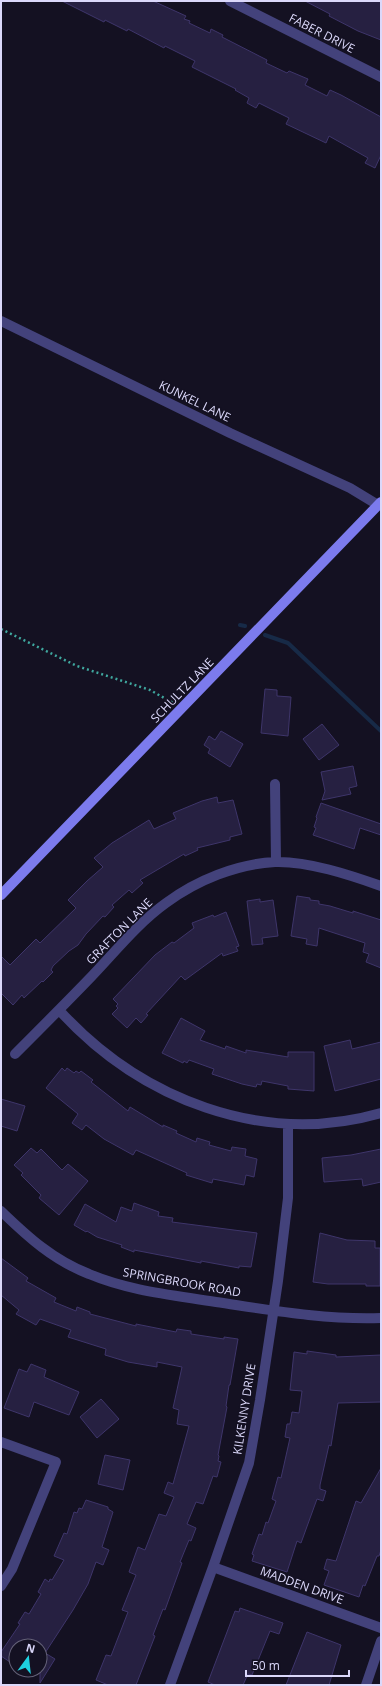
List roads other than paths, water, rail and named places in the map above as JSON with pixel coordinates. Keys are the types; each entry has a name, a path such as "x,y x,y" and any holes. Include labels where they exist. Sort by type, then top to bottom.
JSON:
{"street":[{"name":"FABER DRIVE","path":"230,1 381,77"},
{"name":"KUNKEL LANE","path":"1,321 230,433 350,488 380,504"},
{"name":"SCHULTZ LANE","path":"1,895 380,504"},
{"path":"275,784 276,862"},
{"name":"GRAFTON LANE","path":"15,1054 140,926 166,903 201,882 224,872 276,862 309,865 348,875 381,886"},
{"path":"59,1010 97,1047 123,1067 151,1084 183,1099 214,1110 258,1121 288,1125 311,1125 381,1113"},
{"name":"KILKENNY DRIVE","path":"170,1685 249,1463 260,1400 272,1310 278,1281 288,1198 288,1125"},
{"name":"SPRINGBROOK ROAD","path":"1,1211 34,1242 63,1261 88,1274 114,1284 141,1290 272,1310 350,1319 381,1318"},
{"path":"1,1442 56,1462 12,1569 1,1586"},
{"name":"MADDEN DRIVE","path":"213,1567 381,1628"},
{"path":"366,1685 381,1640"}],"waterway":[{"path":"240,625 245,626"},
{"path":"265,635 288,643 381,731"}]}
